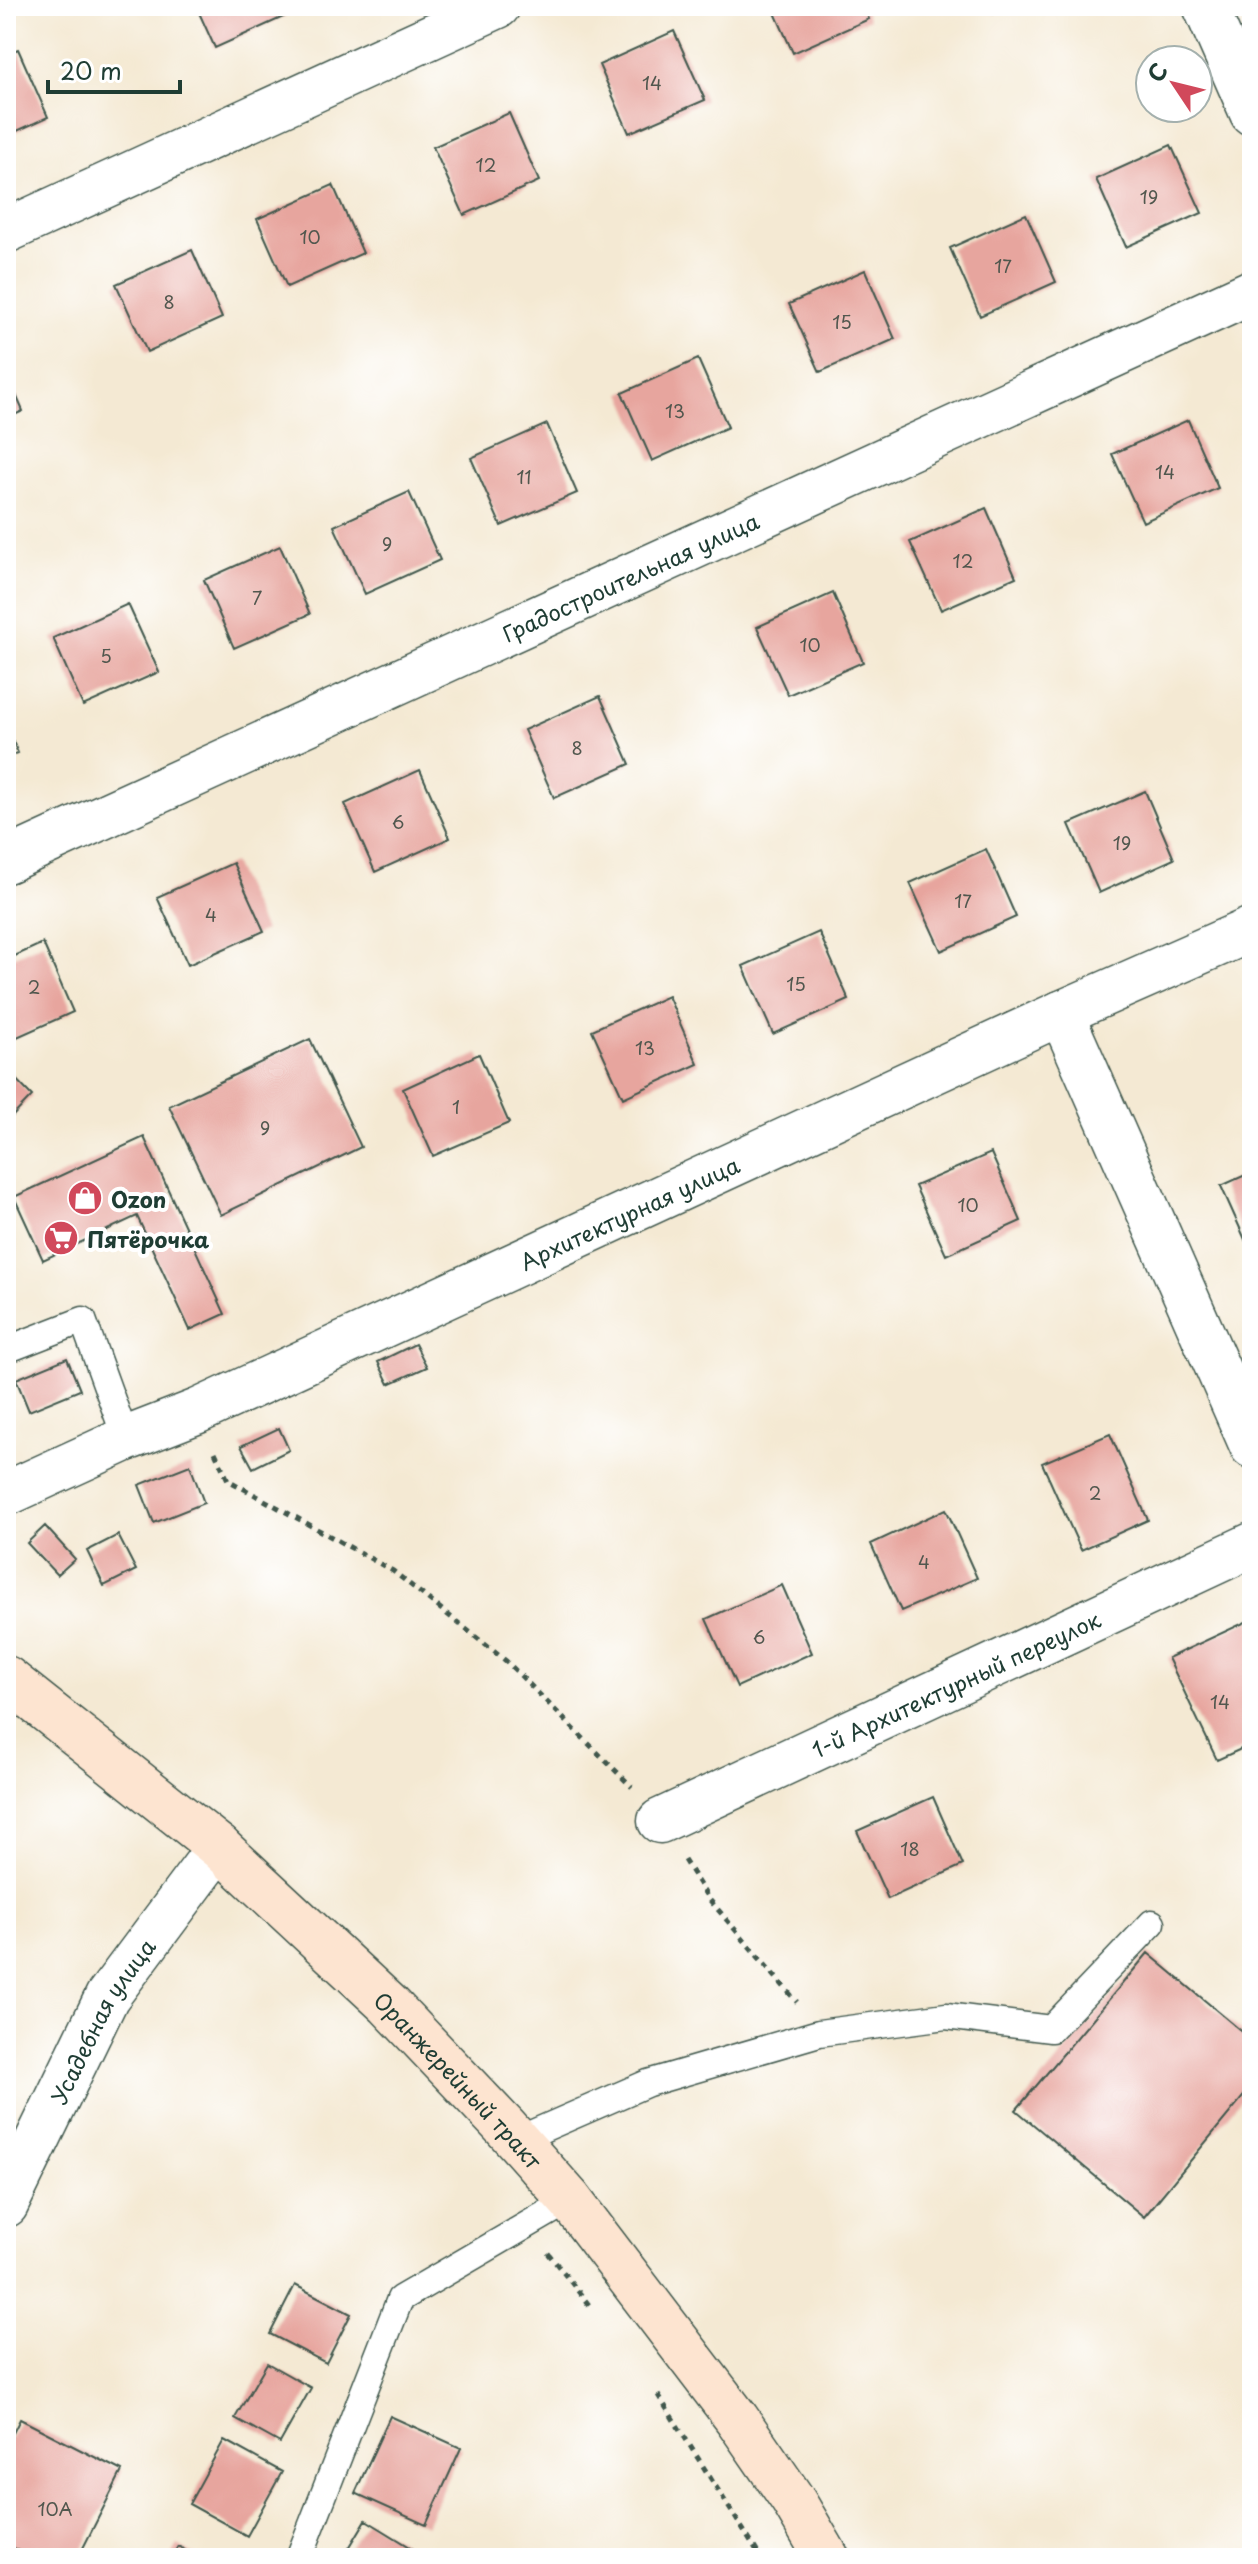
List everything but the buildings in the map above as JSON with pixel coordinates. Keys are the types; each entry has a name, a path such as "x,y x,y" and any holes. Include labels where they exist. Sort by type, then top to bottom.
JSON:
{"street":[{"path":"6,231 498,6"},
{"path":"1205,6 1252,113"},
{"name":"Градостроительная улица","path":"6,861 1252,292"},
{"name":"Архитектурная улица","path":"6,1494 126,1439 198,1411 1061,1013 1252,929"},
{"path":"1061,1013 1252,1446"},
{"name":"1-й Архитектурный переулок","path":"660,1821 1252,1545"},
{"name":"Оранжерейный тракт","path":"6,1678 219,1847 389,2005 517,2140 570,2200 737,2419 793,2500 827,2558"},
{"name":"Усадебная улица","path":"6,2205 107,1997 219,1847"}],"lane":[{"path":"6,1350 83,1320 126,1439"},
{"path":"517,2140 648,2083 819,2033 946,2016 1051,2029 1152,1923"},
{"path":"299,2558 400,2299 570,2200"}],"path":[{"path":"198,1411 228,1480 393,1571 506,1661 648,1803 708,1898 783,1984 819,2033"},
{"path":"525,2226 595,2312"},
{"path":"653,2386 761,2558"}],"place":[{"name":"Ozon","path":"85,1198"},
{"name":"Пятёрочка","path":"61,1238"}]}
